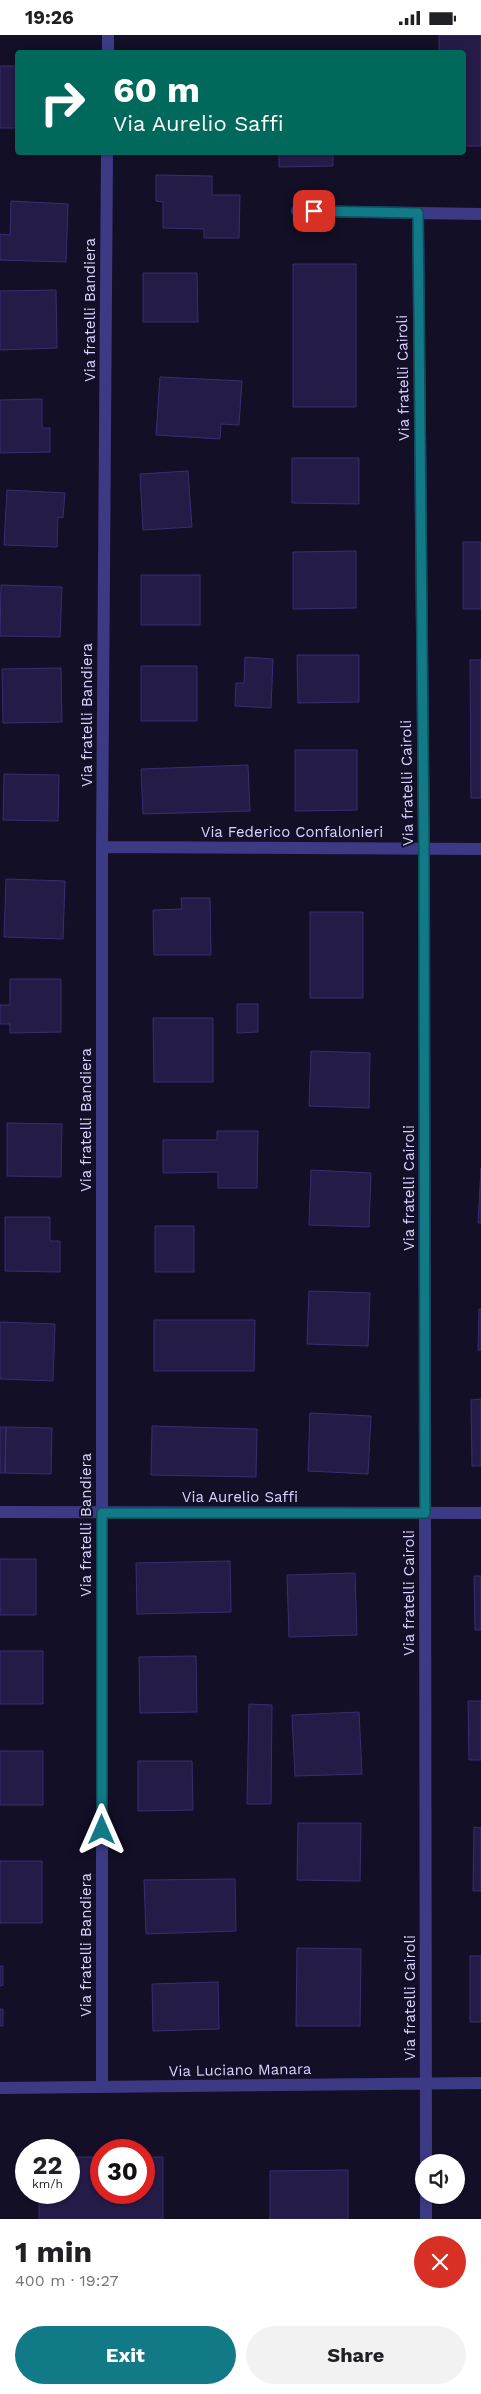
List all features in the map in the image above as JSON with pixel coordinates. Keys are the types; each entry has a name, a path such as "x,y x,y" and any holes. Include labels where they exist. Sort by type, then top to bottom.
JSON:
{"street":[{"path":"108,35 108,50"},
{"name":"Via fratelli Bandiera","path":"102,2087 102,847 108,155"},
{"path":"297,211 481,214"},
{"name":"Via fratelli Cairoli","path":"418,213 424,849 426,2154"},
{"name":"Via Federico Confalonieri","path":"102,847 481,849"},
{"name":"Via Aurelio Saffi","path":"0,1513 481,1513"},
{"name":"Via Luciano Manara","path":"0,2088 481,2083"},
{"path":"426,2204 426,2219"}],"building":[{"path":"439,35 481,35 481,146 466,146 466,50 439,50"},
{"path":"0,66 15,66 15,128 0,128"},
{"path":"279,155 333,155 333,166 279,167"},
{"path":"156,175 212,176 212,195 240,195 239,238 204,238 204,229 163,228 163,202 156,201"},
{"path":"11,201 68,204 66,262 0,260 0,234 10,235"},
{"path":"293,264 356,264 356,407 293,407"},
{"path":"143,273 197,273 198,322 143,322"},
{"path":"56,290 57,348 0,350 0,291"},
{"path":"160,377 242,381 239,425 221,424 220,439 156,435"},
{"path":"42,399 42,428 50,428 50,452 0,453 0,400"},
{"path":"292,458 359,458 359,504 292,503"},
{"path":"188,471 192,527 143,530 140,474"},
{"path":"7,490 65,493 63,518 58,517 57,547 4,545"},
{"path":"463,542 481,542 481,609 463,609"},
{"path":"356,551 356,608 293,609 293,552"},
{"path":"141,575 200,575 200,625 141,625"},
{"path":"1,585 62,587 60,637 0,636"},
{"path":"297,655 359,655 359,702 298,703"},
{"path":"245,657 273,659 271,708 235,706 236,683 244,683"},
{"path":"470,660 481,660 481,798 471,798"},
{"path":"141,666 197,666 197,721 141,721"},
{"path":"61,668 62,722 3,723 2,669"},
{"path":"295,750 357,750 357,810 295,811"},
{"path":"248,765 250,811 143,814 141,769"},
{"path":"4,774 59,775 58,821 3,820"},
{"path":"6,879 65,881 63,939 4,937"},
{"path":"181,898 210,898 211,955 154,955 153,910 182,909"},
{"path":"310,912 363,912 363,998 310,998"},
{"path":"10,979 61,979 61,1032 10,1033 10,1024 0,1024 0,1005 10,1005"},
{"path":"237,1004 258,1004 258,1032 237,1033"},
{"path":"153,1018 213,1018 213,1082 154,1082"},
{"path":"311,1051 370,1053 369,1108 309,1106"},
{"path":"7,1123 62,1124 61,1177 7,1176"},
{"path":"217,1131 258,1131 257,1188 218,1188 218,1172 163,1173 163,1140 217,1140"},
{"path":"481,1168 481,1223 478,1223"},
{"path":"311,1170 371,1173 369,1227 309,1225"},
{"path":"5,1217 50,1217 50,1241 60,1241 60,1272 5,1271"},
{"path":"155,1226 194,1226 194,1272 155,1272"},
{"path":"309,1291 370,1293 368,1346 307,1344"},
{"path":"479,1309 481,1309 481,1350 478,1350"},
{"path":"154,1320 255,1320 254,1371 154,1371"},
{"path":"0,1322 55,1324 53,1381 0,1379"},
{"path":"481,1399 481,1466 472,1466 471,1400"},
{"path":"310,1413 371,1416 368,1474 308,1471"},
{"path":"152,1426 257,1429 256,1477 151,1475"},
{"path":"0,1427 6,1427 5,1473 0,1473"},
{"path":"6,1427 52,1428 51,1474 5,1473"},
{"path":"0,1559 36,1559 36,1615 0,1615"},
{"path":"230,1561 231,1612 137,1614 136,1563"},
{"path":"355,1573 357,1635 289,1637 287,1575"},
{"path":"474,1576 481,1576 481,1630 475,1630"},
{"path":"0,1651 43,1651 43,1704 0,1704"},
{"path":"196,1656 197,1712 140,1713 139,1657"},
{"path":"468,1701 481,1701 481,1760 469,1760"},
{"path":"249,1704 272,1705 271,1804 247,1804"},
{"path":"359,1712 362,1774 295,1776 292,1715"},
{"path":"0,1751 43,1751 43,1805 0,1805"},
{"path":"138,1761 192,1761 193,1810 138,1811"},
{"path":"298,1823 361,1823 360,1881 297,1880"},
{"path":"474,1827 481,1828 481,1891 473,1891"},
{"path":"0,1861 42,1861 42,1923 0,1923"},
{"path":"235,1879 236,1931 146,1934 144,1880"},
{"path":"297,1948 361,1949 360,2026 296,2026"},
{"path":"470,1956 481,1956 481,2022 470,2022"},
{"path":"0,1966 3,1966 3,1985 0,1986"},
{"path":"218,1982 219,2029 153,2031 152,1984"},
{"path":"0,2009 3,2009 3,2026 0,2026"},
{"path":"80,2157 90,2157 90,2204 155,2204 155,2157 163,2157 163,2219 39,2219 39,2204 80,2204"},
{"path":"348,2170 348,2219 270,2219 270,2171"}],"route":[{"path":"102,1830 102,1513 425,1513 424,849 418,213 314,211"}]}
